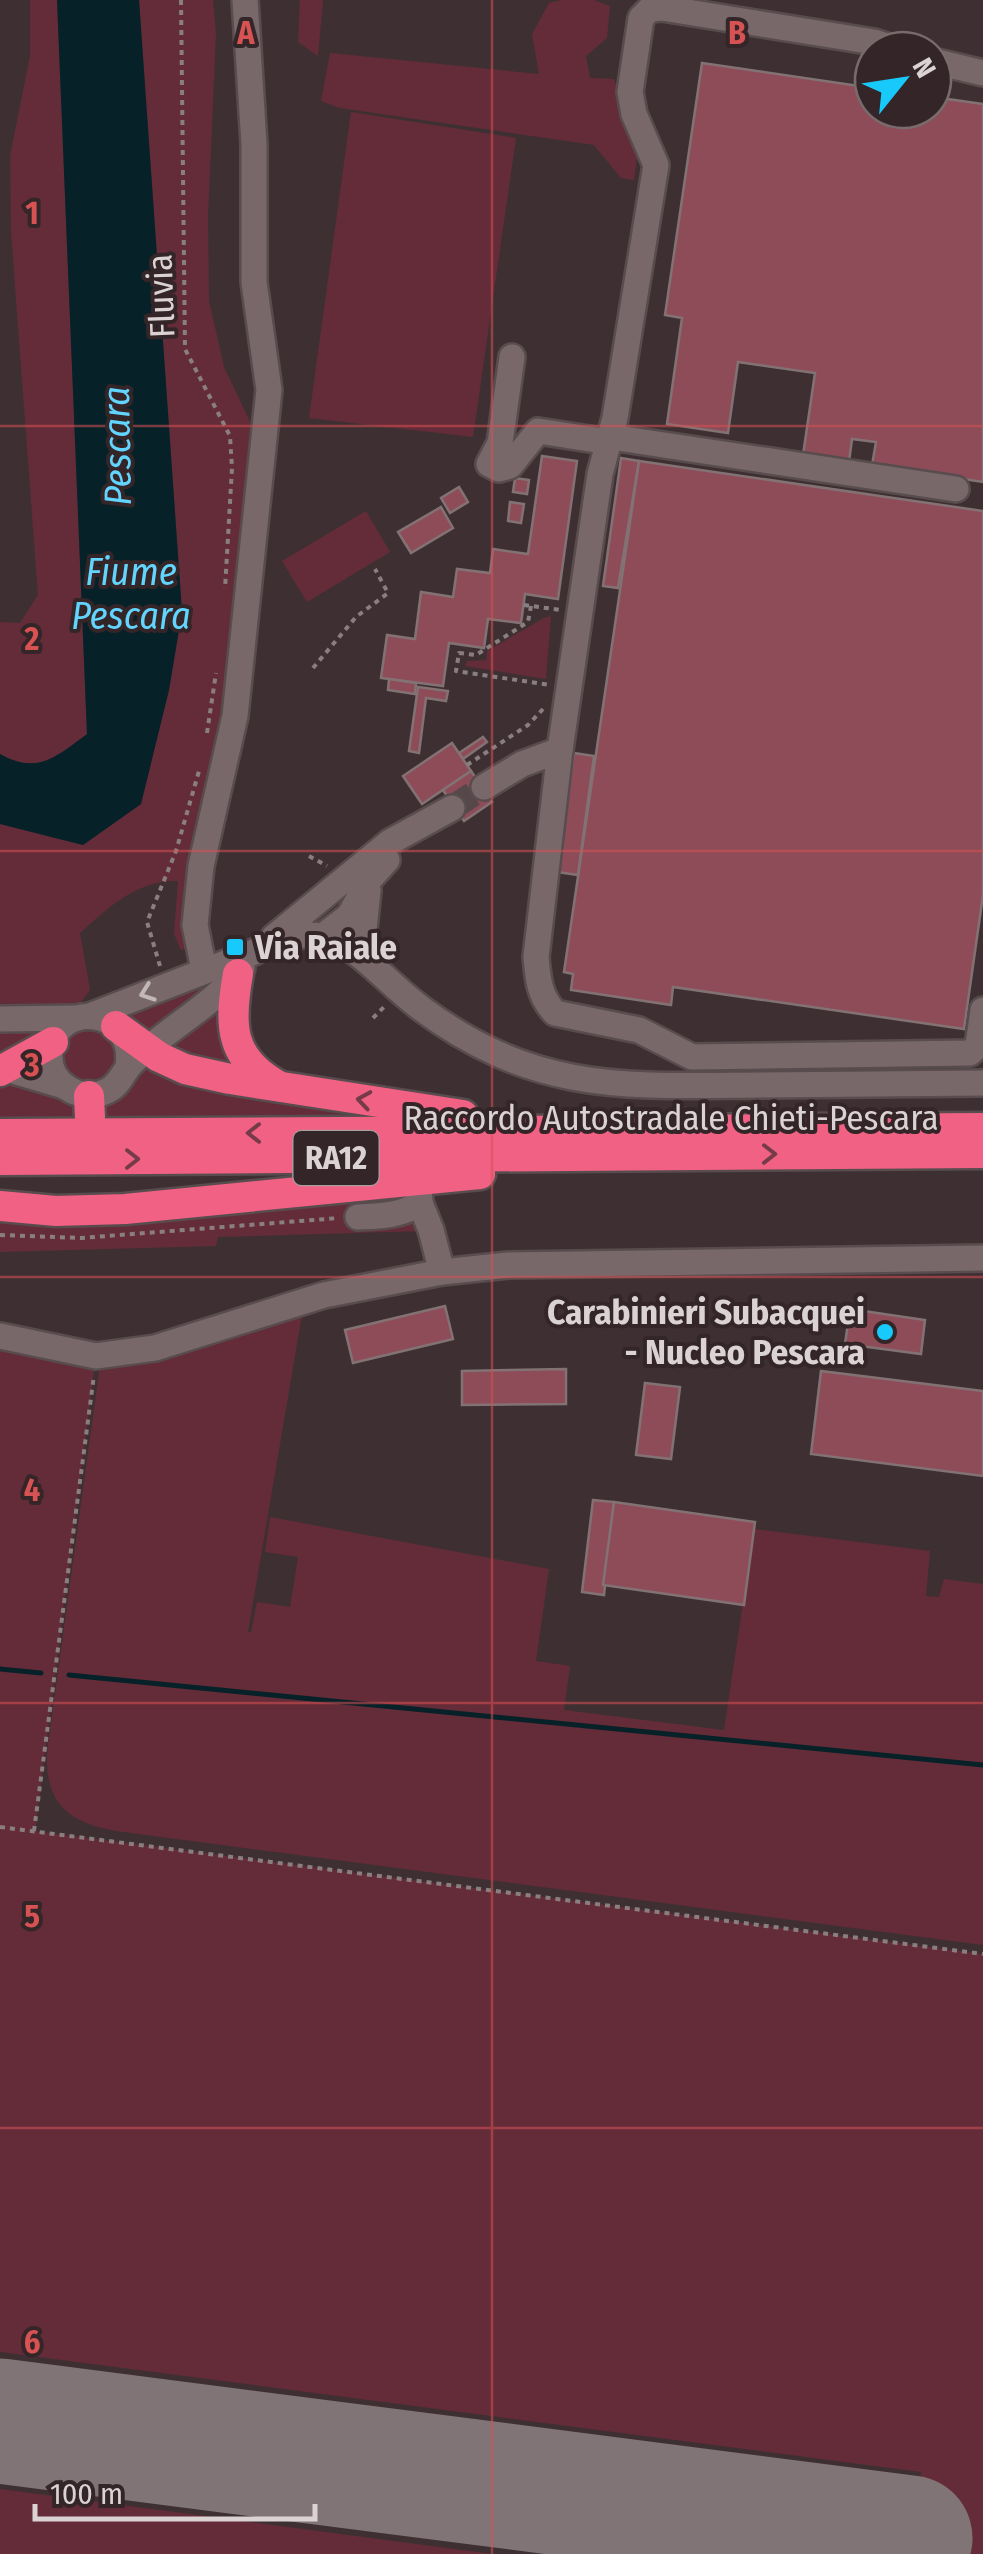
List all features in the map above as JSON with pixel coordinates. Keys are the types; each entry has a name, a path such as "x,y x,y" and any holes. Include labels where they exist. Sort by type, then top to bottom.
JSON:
{"highway":[{"path":"246,963 232,1012 236,1043 253,1069 280,1087"},
{"path":"95,1020 138,1058 280,1087 466,1116 492,1131"},
{"path":"2,1069 52,1042"},
{"name":"Raccordo Autostradale Chieti-Pescara","path":"0,1134 983,1128"},
{"name":"Raccordo Autostradale Chieti-Pescara","path":"0,1160 983,1153"},
{"path":"0,1206 56,1212 420,1192 488,1173 631,1169 671,1155"},
{"path":"92,1178 93,1210"}],"street":[{"path":"204,970 195,924 200,866 241,679 270,390 254,282 254,144 245,0"},
{"path":"853,39 662,8 650,9 641,18 630,92 634,114 656,166 610,439 600,474 560,750 536,957 539,988 555,1012 639,1030 692,1057 970,1053 978,1045 983,1010"},
{"path":"953,66 983,73"},
{"path":"512,357 500,443 489,464 498,470 510,466 538,431 956,490"},
{"path":"484,788 522,764 560,750"},
{"path":"2,1069 81,1100 114,1088 138,1058 390,842 452,808"},
{"path":"323,936 350,914 369,880 422,826"},
{"path":"367,960 364,930 369,880"},
{"path":"323,936 327,912 343,883"},
{"path":"81,1100 51,1066 52,1042 58,1032 95,1020 204,970 246,963 287,936 323,936 367,960 417,1006 477,1045 516,1063 577,1080 639,1086 983,1083"},
{"path":"0,1019 95,1020"},
{"path":"358,1217 389,1216 410,1210 420,1192"},
{"path":"420,1192 442,1272"},
{"path":"0,1336 96,1356 155,1348 324,1295 442,1272 508,1266 983,1258"}],"path":[{"name":"Fluvia","path":"181,0 185,349 230,436 232,468 224,596"},
{"path":"313,668 356,618 388,593 375,569"},
{"path":"467,765 536,719 551,686 456,671 459,652 476,655 528,622 527,606 563,610 562,594"},
{"path":"207,735 218,661"},
{"path":"167,986 147,922 176,851 202,760"},
{"path":"373,1018 392,998"},
{"path":"34,1831 96,1356"},
{"path":"0,1828 983,1954"}],"shaded area":[{"path":"30,0 57,0 87,735 46,761 36,763 0,754 0,622 20,623 38,595 11,232 10,156 30,56"},
{"path":"139,0 213,0 216,34 208,216 209,301 224,367 252,426 252,514 188,948 181,950 174,934 178,881 149,885 124,897 80,933 90,990 80,1003 0,1010 0,824 83,845 141,804 169,690 182,612"},
{"path":"300,0 323,0 318,56 298,42"},
{"path":"594,0 610,6 607,38 586,56 590,78 614,79 637,158 634,180 621,178 594,145 340,108 321,101 330,53 539,74 532,34 549,3"},
{"path":"351,112 516,138 473,437 309,418"},
{"path":"366,511 390,552 307,602 282,561"},
{"path":"551,616 546,679 465,666 467,661 486,660 487,651"},
{"path":"229,971 147,1035 115,1011"},
{"path":"226,993 251,1077 162,1050"},
{"path":"56,1022 4,1058 0,1057 0,1026"},
{"path":"90,1027 109,1035 117,1054 109,1073 90,1081 71,1073 63,1054 71,1035"},
{"path":"150,1064 361,1110 362,1115 107,1117 105,1106"},
{"path":"5,1078 70,1101 77,1117 0,1117 0,1080"},
{"path":"400,1191 422,1231 218,1237 216,1246 0,1252 0,1220"},
{"path":"304,1303 248,1632 257,1602 290,1607 298,1557 265,1552 270,1517 549,1569 536,1661 570,1666 564,1710 724,1730 754,1529 930,1551 926,1596 939,1597 944,1579 983,1584 983,1945 116,1831 85,1822 63,1808 50,1785 47,1752 100,1365"},
{"path":"0,1336 96,1356 35,1831 983,1954 983,2554 914,2554 921,2472 0,2352"},
{"path":"0,2489 492,2554 0,2554"}],"water":[{"name":"Fiume Pescara","path":"57,0 139,0 182,612 169,690 141,804 83,845 0,824 0,754 36,763 56,756 87,734"}],"building":[{"path":"702,63 853,85 853,130 953,130 953,100 983,104 983,482 872,465 876,442 852,439 849,462 803,455 815,373 738,362 728,433 667,424 682,318 665,315"},
{"path":"542,456 577,461 558,599 525,594 521,623 488,619 484,648 449,643 443,686 381,678 387,635 415,639 421,592 453,597 457,569 490,573 493,549 528,554"},
{"path":"621,458 639,461 618,588 603,586"},
{"path":"639,461 983,511 983,895 964,1029 673,987 671,1005 571,990 573,974 564,972"},
{"path":"515,478 529,480 527,494 513,492"},
{"path":"459,487 468,502 450,513 441,498"},
{"path":"510,502 524,504 521,523 508,521"},
{"path":"441,507 453,528 411,553 398,532"},
{"path":"389,679 416,683 415,694 388,690"},
{"path":"418,687 448,691 446,701 426,698 419,753 409,751"},
{"path":"483,737 487,742 463,759 459,753"},
{"path":"452,743 471,771 422,804 403,776"},
{"path":"574,753 594,756 578,875 557,872"},
{"path":"471,771 492,802 464,821 443,790"},
{"path":"445,1306 453,1339 353,1363 345,1330"},
{"name":"Carabinieri Subacquei - Nucleo Pescara","path":"850,1309 925,1320 921,1354 845,1344"},
{"path":"566,1369 566,1404 462,1405 462,1371"},
{"path":"821,1371 983,1391 983,1476 811,1454"},
{"path":"645,1383 680,1387 671,1459 636,1455"},
{"path":"593,1500 614,1502 604,1595 582,1592"},
{"path":"614,1502 755,1522 744,1605 603,1585"}],"waterway":[{"path":"0,1669 41,1673"},
{"path":"69,1675 983,1765"}],"taxiway":[{"path":"606,2501 652,2527 675,2554"}],"runway":[{"path":"0,2421 910,2538"}],"tunnel":[{"path":"452,808 484,787"}],"place":[{"name":"Via Raiale","path":"235,947"},
{"name":"Carabinieri Subacquei - Nucleo Pescara","path":"885,1332"}],"water label":[{"name":"Pescara","path":"117,446"}]}
